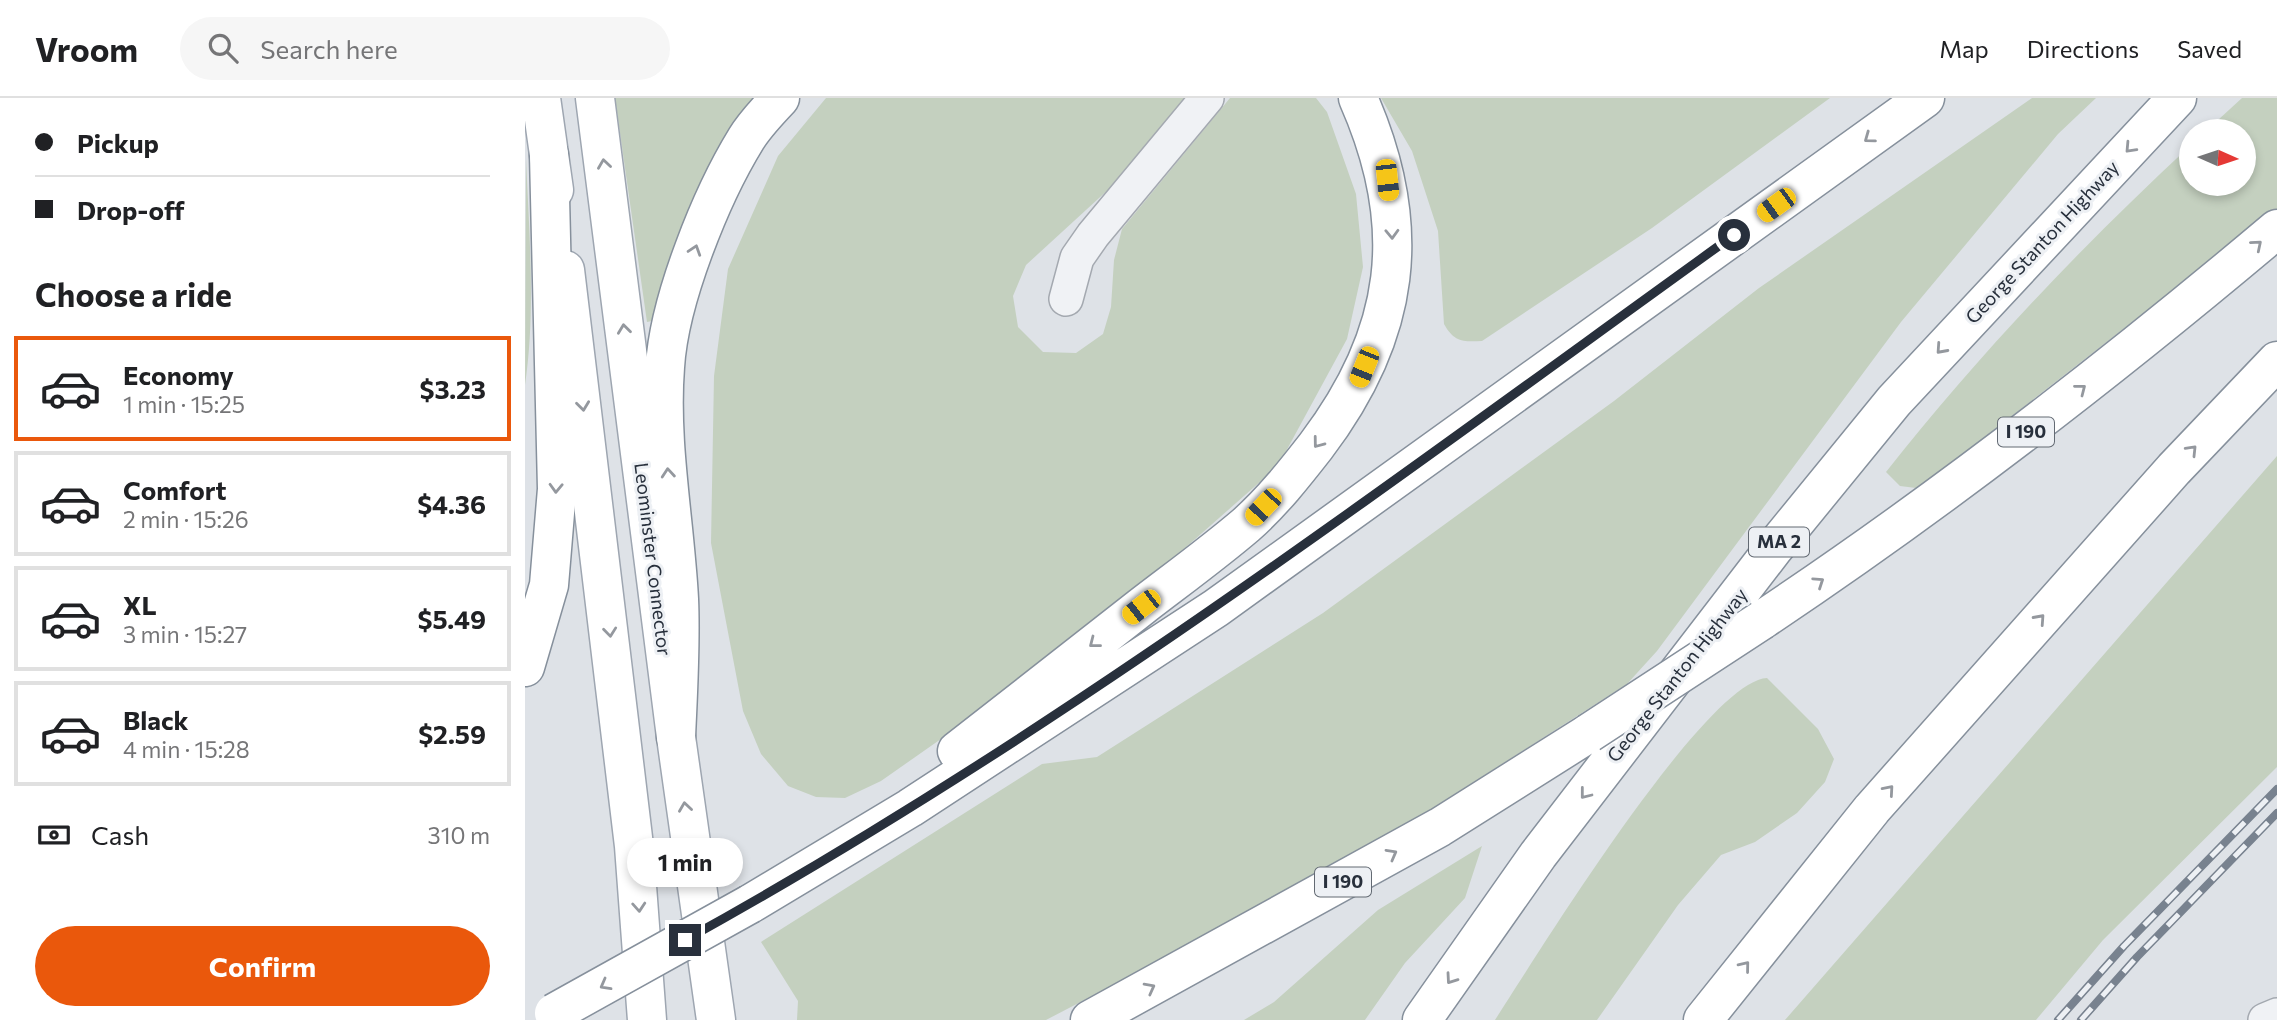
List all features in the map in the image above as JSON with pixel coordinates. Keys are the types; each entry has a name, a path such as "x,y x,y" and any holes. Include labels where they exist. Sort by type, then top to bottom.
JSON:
{"main road":[{"path":"541,98 549,155 561,294 631,819 647,1020"},
{"name":"Leominster Connector","path":"595,98 676,737 716,1020"},
{"path":"676,737 679,600 665,440 664,365 675,312 699,237 748,136 780,98"},
{"path":"800,873 1247,524 1295,474 1335,420 1356,386 1380,330 1393,268 1387,180 1377,140 1358,98"},
{"path":"547,1016 750,904 910,808 1216,608 1925,98"},
{"name":"George Stanton Highway","path":"1422,1020 1555,833 1775,548 1894,401 2177,98"},
{"name":"I 190","path":"1090,1020 1440,827 1762,620 1861,554 2015,440 2167,322 2277,229"},
{"path":"525,667 543,611 552,559 557,489 561,294"},
{"path":"1703,1020 1872,809 2174,469 2277,361"}],"lane":[{"path":"1066,299 1077,258 1093,235 1207,98"},
{"path":"2265,1020 2277,1015"}],"green space":[{"path":"615,98 762,98 657,320 647,322"},
{"path":"826,98 1186,98 1122,177 1026,265 1013,296 1018,327 1043,352 1076,353 1103,334 1111,307 1114,260 1122,229 1230,98 1316,98 1327,112 1356,194 1363,267 1347,339 1278,466 1075,645 881,781 845,798 816,797 788,786 761,754 743,711 711,543 714,376 728,269 778,156"},
{"path":"1381,98 1830,98 1652,228 1482,341 1469,341 1455,338 1444,324 1438,231 1412,151"},
{"path":"2032,98 2096,98 2058,134 1901,322 1657,651 1627,684 1424,814 1278,899 1046,1020 797,1020 798,1001 761,942 1042,764 1097,757 1323,613 1614,401 1759,288"},
{"path":"2242,98 2277,98 2277,209 1944,469 1916,488 1900,486 1886,472 1957,385 2032,302 2179,157 2179,196 2256,196 2256,119 2219,119"},
{"path":"526,158 531,300 525,385"},
{"path":"2277,456 2277,767 2103,940 2036,1020 1785,1020"},
{"path":"1767,678 1818,729 1834,759 1825,782 1797,813 1755,842 1721,855 1678,905 1597,1020 1495,1020 1582,886 1664,772 1704,724 1739,691"},
{"path":"1482,846 1465,898 1405,963 1365,1020 1244,1020 1274,1002 1378,910"}],"railway":[{"path":"2058,1020 2124,946 2277,789"},
{"path":"2081,1020 2137,957 2277,813"}],"route":[{"path":"685,940 910,808 1216,608 1734,235"}]}
